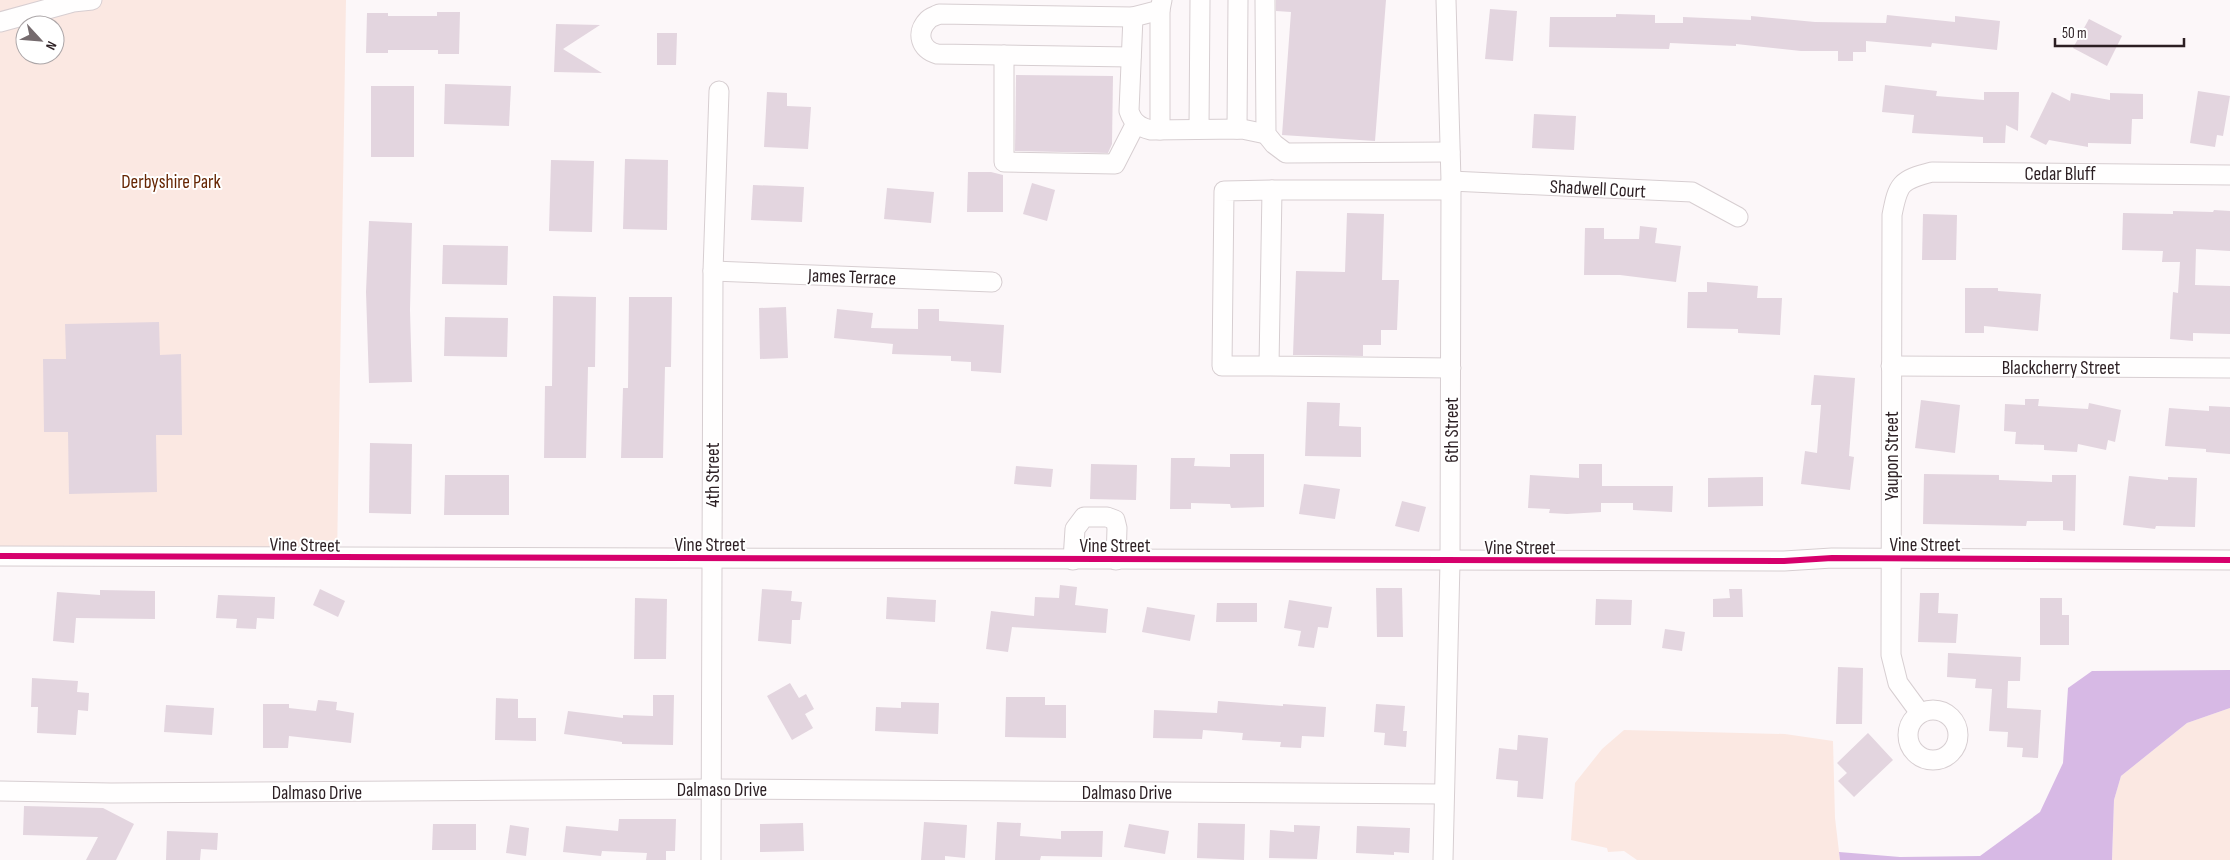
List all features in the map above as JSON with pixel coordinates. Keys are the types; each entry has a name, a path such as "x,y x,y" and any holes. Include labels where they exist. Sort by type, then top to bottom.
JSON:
{"street":[{"path":"0,22 73,2 92,0"},
{"path":"1198,130 1200,0"},
{"path":"1236,129 1238,0"},
{"path":"1264,0 1266,134"},
{"name":"6th Street","path":"1443,860 1450,562 1451,368 1451,186 1446,0"},
{"path":"1131,58 937,54 928,52 921,43 921,32 928,20 939,14 1133,17 1161,5 1160,130"},
{"path":"1133,17 1129,111 1132,120 1140,127 1160,130 1253,130 1266,134 1274,144 1286,153 1450,152"},
{"path":"1004,55 1004,162 1115,164 1136,123"},
{"name":"4th Street","path":"711,860 713,271 719,91"},
{"name":"Cedar Bluff","path":"1897,192 1909,178 1932,172 2230,174"},
{"name":"Shadwell Court","path":"1269,366 1222,366 1224,191 1451,186 1692,192 1738,217"},
{"path":"1272,190 1269,366 1451,368"},
{"name":"Yaupon Street","path":"1897,192 1892,215 1891,655 1898,682 1920,713"},
{"name":"James Terrace","path":"713,271 992,282"},
{"name":"Blackcherry Street","path":"1891,366 2230,368"},
{"path":"1073,560 1075,529 1084,517 1092,517 1115,520 1117,528 1116,560"},
{"name":"Vine Street","path":"0,556 337,560 711,559 1450,562 1890,559 2230,560"},
{"name":"Dalmaso Drive","path":"0,791 112,793 711,789 1444,794"}],"green space":[{"name":"Derbyshire Park","path":"0,0 346,0 337,560 0,556"},
{"path":"2230,708 2230,860 2112,860 2114,800 2121,776 2187,723"},
{"path":"1624,730 1785,734 1833,741 1835,818 1840,860 1637,860 1624,851 1608,852 1607,848 1571,840 1575,783 1602,749"}],"shaded area":[{"path":"2230,670 2230,708 2187,723 2121,776 2114,800 2112,860 1840,860 1839,852 1900,857 1980,856 2040,812 2063,763 2068,688 2092,671"}],"building":[{"path":"1276,0 1386,0 1375,141 1282,135 1291,12 1276,11"},
{"path":"1490,9 1517,11 1513,61 1485,59"},
{"path":"437,12 460,12 459,54 438,54 438,50 388,50 388,53 366,53 367,13 388,13 388,16 437,16"},
{"path":"1616,14 1655,15 1655,23 1683,23 1683,17 1751,20 1751,16 1815,22 1886,23 1887,15 1955,22 1955,16 2000,21 1997,50 1932,43 1931,47 1866,41 1866,52 1853,52 1853,61 1838,61 1838,51 1801,51 1736,44 1736,46 1670,43 1669,49 1549,47 1550,17 1616,17"},
{"path":"2089,19 2122,36 2107,66 2073,48"},
{"path":"556,24 600,25 563,49 602,73 554,72"},
{"path":"657,33 677,33 676,65 657,65"},
{"path":"1016,75 1113,76 1112,144 1108,153 1015,151"},
{"path":"445,84 511,86 509,126 444,124"},
{"path":"1885,85 1937,91 1936,96 1984,100 1984,92 2019,92 2018,131 2006,125 2005,143 1983,143 1983,137 1912,133 1914,115 1882,112"},
{"path":"371,86 414,86 414,157 371,157"},
{"path":"2198,91 2230,96 2223,136 2217,135 2215,147 2190,143"},
{"path":"767,92 787,93 787,106 811,107 808,149 764,147"},
{"path":"2052,92 2070,101 2071,93 2110,100 2110,93 2143,94 2143,119 2132,119 2131,144 2088,143 2088,147 2049,140 2046,145 2030,137"},
{"path":"1534,114 1576,116 1574,150 1532,148"},
{"path":"625,159 668,160 667,230 623,229"},
{"path":"551,160 594,161 592,232 549,231"},
{"path":"968,172 991,172 1003,175 1003,212 967,212"},
{"path":"1032,183 1055,190 1047,221 1023,214"},
{"path":"753,185 804,187 802,222 751,220"},
{"path":"887,188 934,192 931,223 884,219"},
{"path":"2214,210 2230,211 2230,251 2196,249 2195,285 2230,286 2230,334 2193,333 2193,341 2170,339 2173,292 2178,293 2180,262 2162,262 2163,251 2122,250 2123,213 2173,214 2173,211 2213,212"},
{"path":"1347,213 1384,214 1382,280 1399,280 1397,330 1381,330 1381,345 1363,345 1363,356 1293,355 1296,271 1345,272"},
{"path":"1923,214 1957,215 1956,260 1922,260"},
{"path":"369,221 412,223 410,310 412,382 369,383 366,292"},
{"path":"1640,226 1657,228 1655,243 1681,246 1676,282 1620,275 1584,275 1585,228 1604,228 1604,239 1639,239"},
{"path":"443,245 508,246 507,285 442,284"},
{"path":"1707,282 1758,286 1757,298 1782,298 1780,335 1738,333 1738,329 1687,328 1688,292 1707,292"},
{"path":"1965,288 1998,288 1998,291 2041,294 2038,331 1984,326 1984,333 1965,333"},
{"path":"553,296 596,297 595,367 588,367 586,458 544,458 545,386 552,386"},
{"path":"629,297 672,297 671,367 665,367 663,458 621,458 623,388 628,388"},
{"path":"786,307 788,358 760,359 759,308"},
{"path":"837,309 873,313 871,328 918,329 918,309 939,309 939,321 1004,325 1001,373 971,371 971,362 951,361 951,356 892,354 893,344 834,338"},
{"path":"445,317 508,318 507,357 444,356"},
{"path":"159,322 160,355 181,354 182,435 156,435 157,492 69,494 68,432 44,432 43,359 66,359 65,324"},
{"path":"1814,375 1855,378 1849,456 1854,457 1850,490 1801,484 1805,451 1817,453 1821,405 1811,405"},
{"path":"2025,399 2039,399 2038,406 2088,409 2089,403 2121,410 2115,442 2108,440 2106,450 2078,444 2077,452 2044,450 2044,445 2015,444 2016,432 2004,431 2005,404 2025,405"},
{"path":"1921,400 1960,405 1955,453 1915,448"},
{"path":"1307,402 1340,403 1339,426 1361,427 1361,457 1305,456"},
{"path":"2209,406 2230,407 2230,454 2206,452 2206,449 2165,446 2169,408 2209,411"},
{"path":"370,443 412,444 411,514 369,513"},
{"path":"1230,454 1264,454 1264,507 1231,508 1230,504 1191,503 1191,509 1170,509 1171,458 1195,458 1194,466 1230,467"},
{"path":"1091,464 1137,465 1136,500 1090,499"},
{"path":"1579,464 1602,464 1602,486 1673,486 1672,512 1633,510 1633,503 1601,503 1601,512 1567,514 1549,513 1550,509 1528,508 1530,475 1579,478"},
{"path":"1016,466 1053,469 1051,487 1014,484"},
{"path":"1924,474 1999,475 1999,480 2052,482 2052,475 2076,475 2075,531 2063,530 2063,521 2027,521 2026,526 1923,524"},
{"path":"445,475 509,475 509,515 444,515"},
{"path":"2129,476 2168,480 2168,477 2197,478 2195,527 2156,526 2155,529 2123,525"},
{"path":"1763,477 1763,506 1708,507 1708,478"},
{"path":"1304,484 1340,489 1335,519 1299,514"},
{"path":"1402,501 1426,507 1419,532 1395,526"},
{"path":"1060,585 1077,587 1075,605 1108,609 1106,633 1012,627 1008,652 986,649 991,611 1034,616 1035,597 1059,598"},
{"path":"1376,588 1402,588 1403,637 1377,637"},
{"path":"320,589 345,601 338,617 313,605"},
{"path":"762,589 792,591 791,601 802,602 800,620 792,620 791,644 758,641"},
{"path":"1729,589 1742,589 1743,617 1713,617 1713,599 1730,598"},
{"path":"100,590 155,591 155,619 76,618 74,643 53,641 57,592 100,595"},
{"path":"1920,593 1939,593 1938,613 1958,614 1956,643 1918,642"},
{"path":"218,595 275,597 274,619 257,618 256,629 236,628 237,619 216,618"},
{"path":"887,597 936,600 935,622 886,619"},
{"path":"635,598 667,599 666,659 634,659"},
{"path":"2040,598 2062,598 2062,615 2069,615 2069,645 2040,645"},
{"path":"1596,599 1632,600 1631,625 1595,625"},
{"path":"1289,600 1332,607 1328,628 1318,627 1314,648 1298,646 1301,631 1284,628"},
{"path":"1217,603 1257,603 1257,622 1216,622"},
{"path":"1147,607 1195,615 1190,641 1142,632"},
{"path":"1665,629 1685,632 1682,651 1662,648"},
{"path":"1948,653 2021,657 2020,681 2008,681 2007,708 2041,710 2038,758 2022,757 2023,748 2007,747 2008,732 1989,731 1992,689 1975,688 1976,679 1947,677"},
{"path":"1838,667 1863,668 1862,724 1836,724"},
{"path":"32,678 78,681 77,692 89,693 88,711 78,710 76,735 37,733 38,707 31,707"},
{"path":"790,683 799,698 806,694 814,709 805,714 813,728 792,740 767,696"},
{"path":"653,695 674,695 673,745 622,744 622,742 564,734 568,711 623,718 623,715 653,716"},
{"path":"1006,697 1045,697 1045,705 1066,705 1066,738 1005,737"},
{"path":"496,698 518,699 518,718 536,718 536,741 495,740"},
{"path":"318,700 337,702 336,710 354,713 351,743 289,736 288,748 263,748 263,704 289,704 289,708 316,711"},
{"path":"1218,701 1326,707 1324,737 1302,736 1301,748 1280,747 1281,742 1242,740 1243,733 1203,730 1202,739 1153,738 1154,710 1217,713"},
{"path":"901,702 939,703 938,734 875,731 876,707 901,708"},
{"path":"1376,704 1405,706 1403,731 1407,731 1406,747 1384,745 1385,733 1374,732"},
{"path":"166,705 214,708 212,735 164,732"},
{"path":"1868,733 1893,760 1854,797 1838,781 1847,773 1837,763"},
{"path":"1518,735 1548,738 1543,799 1517,797 1518,781 1496,779 1499,748 1517,750"},
{"path":"24,806 103,808 134,824 116,860 86,860 98,837 23,835"},
{"path":"619,819 676,819 675,851 666,851 666,860 646,860 647,853 602,851 601,856 563,852 566,826 618,831"},
{"path":"924,822 967,825 965,858 945,856 945,860 921,860"},
{"path":"997,822 1021,823 1020,836 1061,839 1061,831 1103,831 1102,857 1041,856 1040,860 995,860"},
{"path":"803,823 804,851 760,852 760,824"},
{"path":"1198,823 1245,824 1244,860 1197,858"},
{"path":"433,824 476,824 476,850 432,850"},
{"path":"1129,824 1169,831 1165,854 1124,847"},
{"path":"510,825 529,828 526,856 506,853"},
{"path":"1294,825 1320,826 1317,859 1269,858 1270,830 1294,832"},
{"path":"1357,826 1410,828 1409,853 1394,852 1394,855 1356,853"},
{"path":"167,831 218,833 217,850 201,849 200,860 166,860"}],"cycle path":[{"path":"0,556 1115,562 1784,561 1832,558 2230,560"}]}
